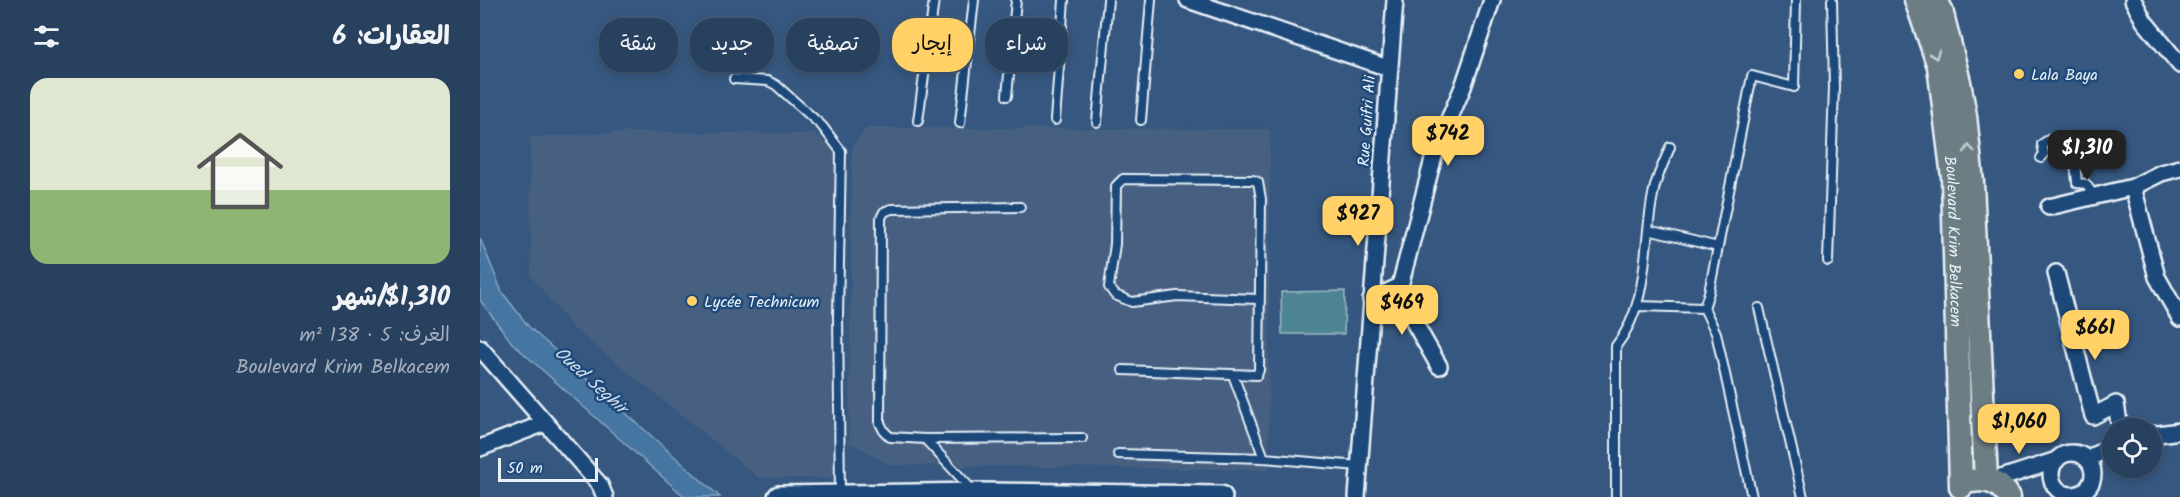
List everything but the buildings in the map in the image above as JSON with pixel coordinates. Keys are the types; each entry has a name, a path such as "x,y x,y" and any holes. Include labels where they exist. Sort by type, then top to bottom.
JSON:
{"main road":[{"name":"Boulevard Krim Belkacem","path":"1916,0 1939,66 1962,179 1984,474"},
{"name":"Boulevard Krim Belkacem","path":"1936,0 1941,10 1965,116 1957,492"},
{"path":"1962,179 1966,284 1984,474 2001,486 2009,497"},
{"path":"1957,492 1984,474"}],"street":[{"path":"1188,0 1388,68"},
{"name":"Rue Guifri Ali","path":"1357,497 1395,0"},
{"path":"1439,366 1415,324 1412,305 1400,286 1435,152 1463,87 1492,0"},
{"path":"2133,0 2144,21 2180,65"},
{"path":"2049,207 2133,187 2161,173 2180,168"},
{"path":"2133,187 2157,277 2180,318"},
{"path":"2056,273 2093,416 2116,404 2118,418"},
{"path":"1371,300 1400,286"},
{"path":"480,348 600,485 604,497"},
{"path":"480,448 545,423"},
{"path":"2162,433 2180,431"},
{"path":"2088,460 2102,451"},
{"path":"2076,453 2088,460 2093,477 2087,488 2072,495 2057,488 2051,471 2062,455 2076,453"},
{"path":"1984,474 2057,460"},
{"path":"779,497 976,494 1221,497"}],"lane":[{"path":"918,121 934,0"},
{"path":"960,123 974,0"},
{"path":"1007,96 1016,0"},
{"path":"1055,120 1064,0"},
{"path":"1097,122 1108,0"},
{"path":"1141,120 1151,0"},
{"path":"1752,497 1716,333 1704,308 1752,76 1794,87 1796,0"},
{"path":"1828,261 1834,87 1832,0"},
{"path":"734,79 768,81 776,85 822,126 841,151 837,317 840,495"},
{"path":"2041,158 2044,153 2042,144 2049,139 2062,136 2073,140 2077,183 2086,184 2094,196"},
{"path":"1616,497 1616,346 1628,332 1638,306 1654,189 1670,147"},
{"path":"1123,370 1254,376 1259,370 1258,299 1261,199 1258,182 1253,180 1123,179 1119,181 1116,186 1115,244 1109,279 1109,287 1115,295 1132,302 1177,296 1258,299"},
{"path":"1020,207 891,209 884,212 881,218 880,423 890,437 925,440 1082,438"},
{"path":"1648,230 1718,247"},
{"path":"1638,306 1704,308"},
{"path":"1759,309 1803,497"},
{"path":"1233,375 1264,458"},
{"path":"925,440 976,494"},
{"path":"1118,454 1264,458 1359,466"}],"shaded area":[{"path":"866,128 1270,129 1269,470 890,465 849,442 852,147"},
{"name":"Lycée Technicum","path":"636,132 815,134 836,152 831,353 833,478 759,478 572,327 531,276 530,137"},
{"path":"480,238 502,292 529,327 720,497 685,497 512,343 480,300"}],"green space":[{"path":"1345,291 1344,334 1282,334 1281,292"}],"place":[{"name":"Lala Baya","path":"2019,74"},
{"name":"Lycée Technicum","path":"692,301"}],"water label":[{"name":"Oued Seghir","path":"591,380"}]}
